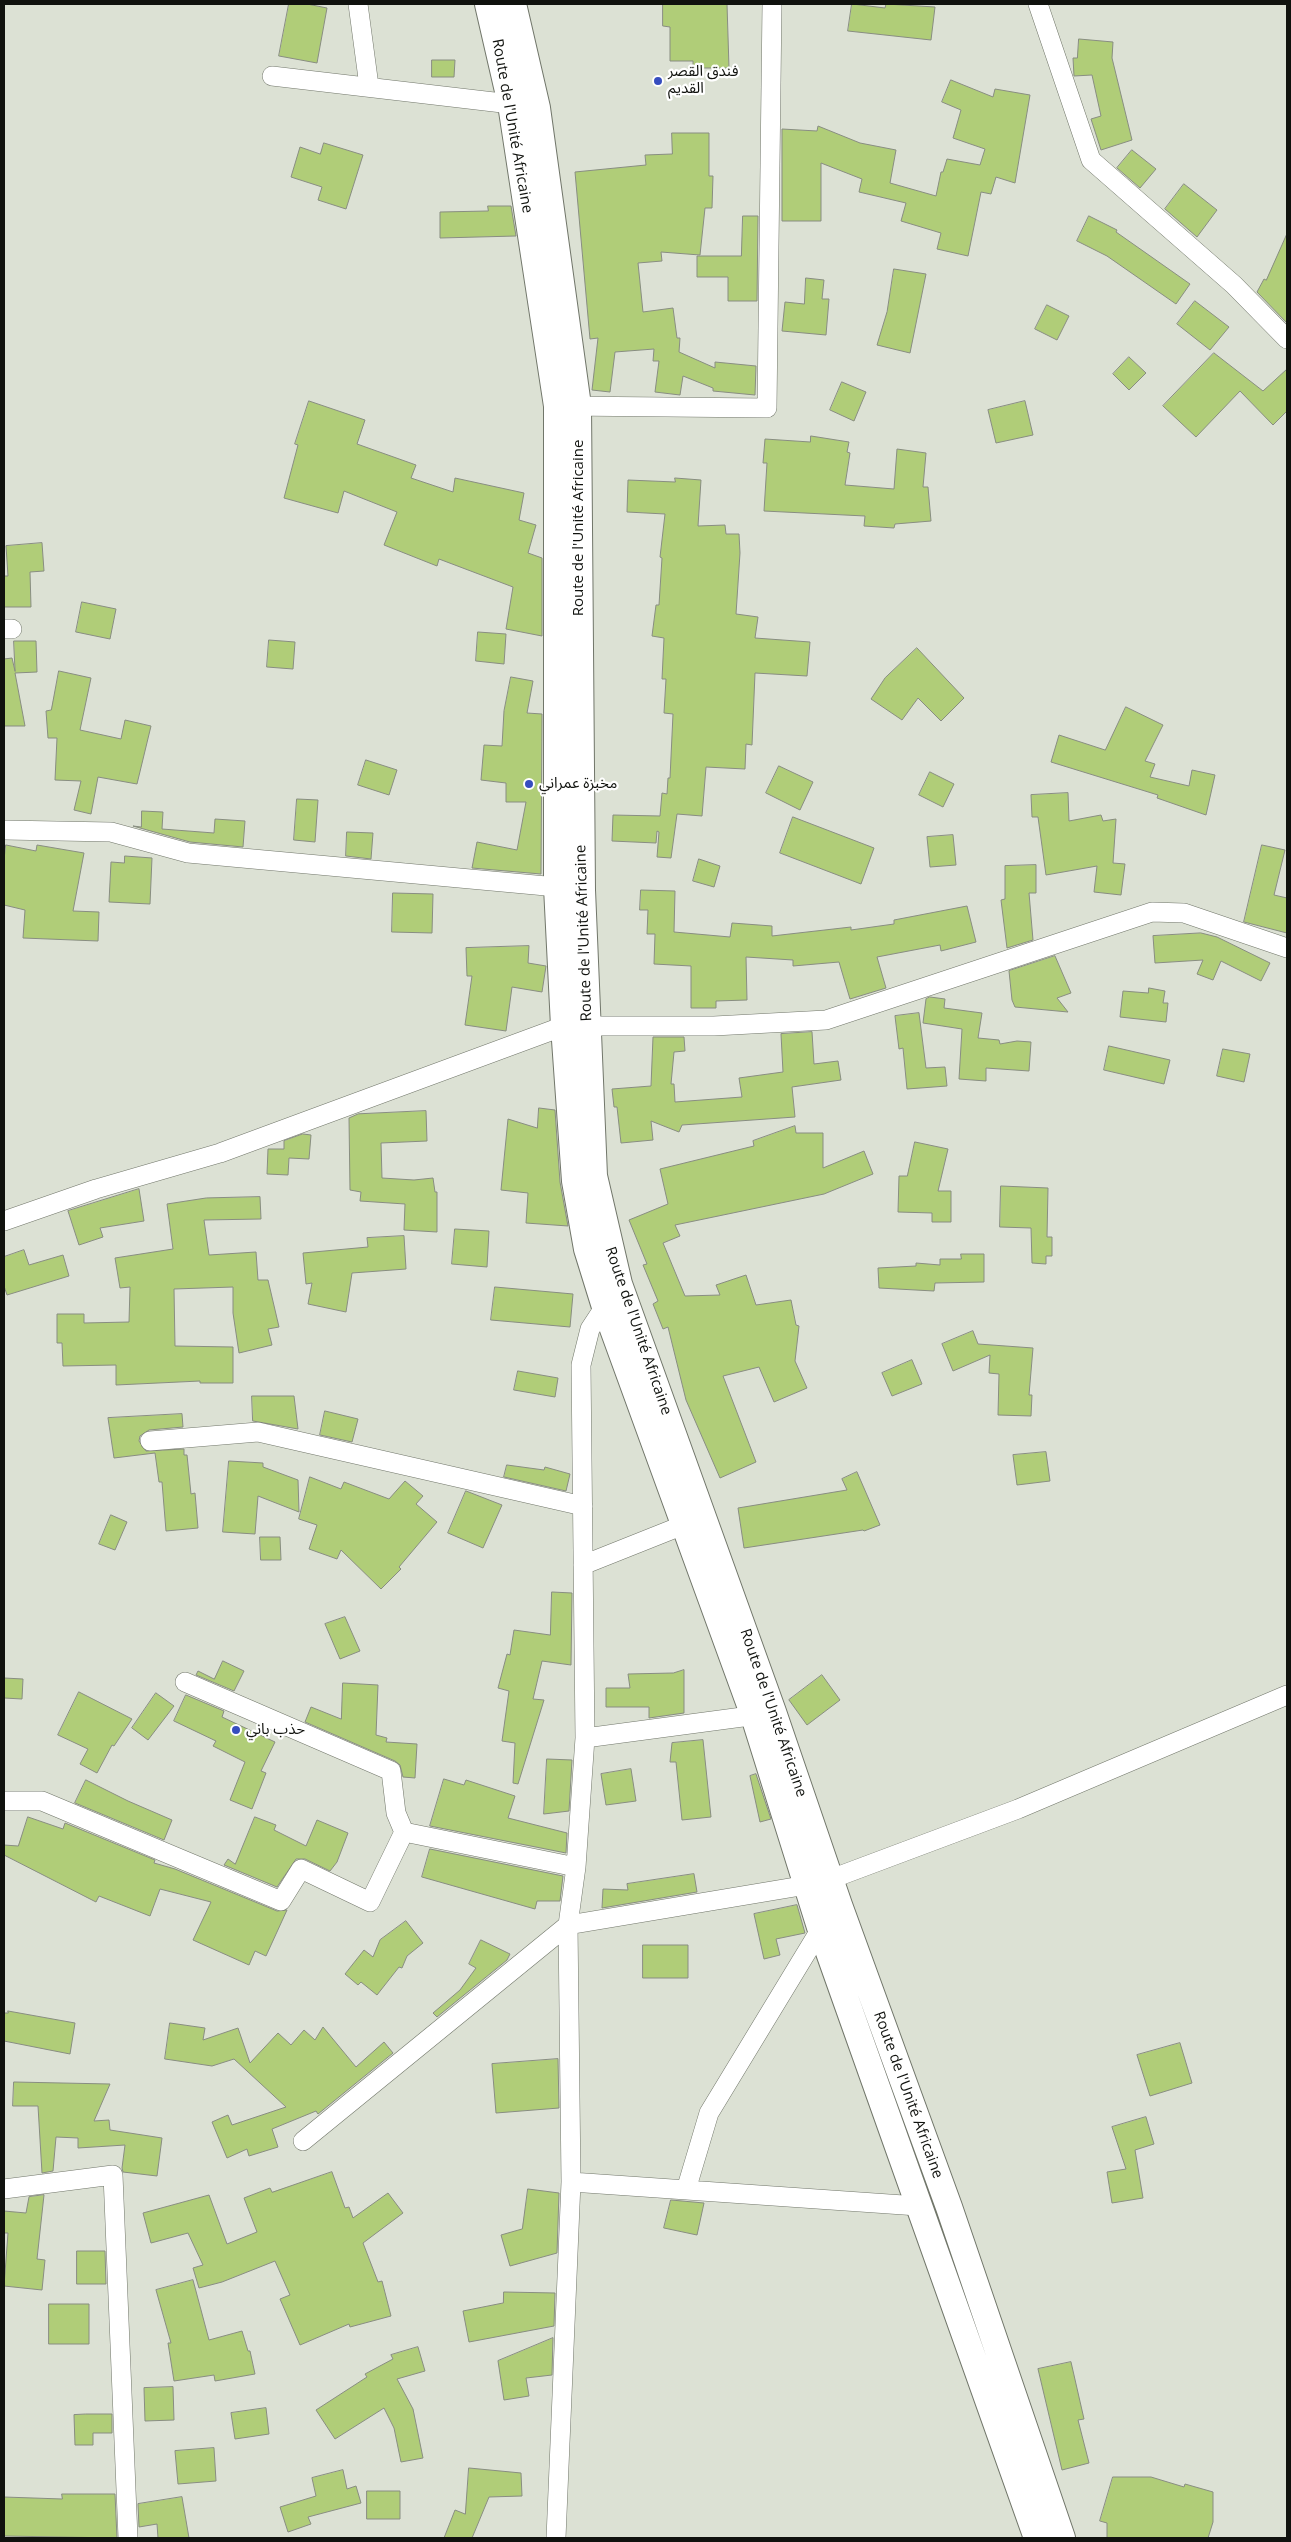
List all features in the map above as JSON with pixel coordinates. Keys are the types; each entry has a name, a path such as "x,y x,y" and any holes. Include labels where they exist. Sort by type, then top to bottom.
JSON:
{"main road":[{"name":"Route de l'Unité Africaine","path":"488,4 511,104 568,406 557,887 594,1176 598,1245 605,1307 694,1520"},
{"name":"Route de l'Unité Africaine","path":"513,4 537,108 568,406 582,890 575,1025"},
{"name":"Route de l'Unité Africaine","path":"598,1245 619,1284 694,1520 764,1714 819,1882 820,1928 1037,2538"},
{"name":"Route de l'Unité Africaine","path":"819,1882 839,1905 949,2207 1062,2538"}],"street":[{"path":"358,4 369,86"},
{"path":"568,406 767,408 772,4"},
{"path":"1038,4 1091,160 1234,285 1287,339"},
{"path":"272,76 511,104"},
{"path":"4,830 111,832 188,853 557,887"},
{"path":"4,1221 96,1189 220,1154 575,1025 714,1026 826,1020 1152,912 1184,913 1287,948"},
{"path":"556,2538 571,2182 568,1925 576,1867 585,1738 581,1365 590,1329 619,1284"},
{"path":"150,1441 258,1432 583,1506"},
{"path":"583,1565 694,1520"},
{"path":"4,1801 42,1801 281,1901 301,1869 370,1902 404,1832 396,1814 391,1771 185,1682"},
{"path":"303,2141 568,1925 819,1882 1018,1809 1287,1695"},
{"path":"585,1738 764,1714"},
{"path":"404,1832 576,1867"},
{"path":"686,2190 709,2113 820,1928 839,1905"},
{"path":"4,2189 113,2175 128,2538"},
{"path":"571,2182 918,2206"}],"building":[{"path":"289,4 307,4 327,8 317,63 279,56"},
{"path":"663,4 727,4 729,68 693,68 693,61 670,61 670,27 663,26"},
{"path":"852,4 885,8 886,4 935,7 931,40 848,31"},
{"path":"1079,39 1113,42 1112,58 1132,140 1101,150 1091,119 1101,116 1092,75 1074,76 1073,58 1077,58"},
{"path":"432,60 455,60 454,77 432,77"},
{"path":"951,80 993,97 995,89 1030,95 1015,183 996,177 991,194 981,192 968,256 937,249 941,233 901,221 906,203 859,192 862,179 821,163 821,221 782,221 782,129 817,131 818,126 860,143 896,150 890,183 936,196 941,172 943,172 947,159 980,165 985,149 953,138 961,110 942,102"},
{"path":"672,133 709,133 709,176 713,176 712,208 705,208 700,255 661,252 662,261 638,263 643,312 673,308 677,338 680,338 679,352 715,368 715,362 756,366 755,395 713,391 713,388 683,376 680,395 655,392 659,361 653,361 654,349 615,352 610,392 592,390 598,338 590,339 575,172 646,165 645,155 672,154"},
{"path":"324,143 363,155 346,209 318,200 322,187 291,177 300,147 320,154"},
{"path":"1132,150 1156,169 1140,188 1117,168"},
{"path":"1184,184 1217,210 1197,237 1165,209"},
{"path":"488,206 511,206 516,236 440,238 440,212 488,211"},
{"path":"743,216 758,216 757,301 728,301 728,277 697,277 697,256 741,256"},
{"path":"1089,216 1117,230 1116,232 1190,284 1176,304 1107,256 1077,241"},
{"path":"1287,234 1287,323 1257,292 1264,279 1266,280"},
{"path":"894,269 926,274 910,353 877,345 887,312"},
{"path":"806,278 824,280 822,299 829,299 826,335 782,331 785,302 804,304"},
{"path":"1195,301 1229,327 1210,350 1177,324"},
{"path":"1047,305 1069,316 1057,340 1035,329"},
{"path":"1214,353 1263,391 1287,369 1287,411 1273,425 1240,391 1196,437 1163,406"},
{"path":"1129,357 1146,373 1129,390 1113,374"},
{"path":"842,382 866,392 854,421 830,410"},
{"path":"309,401 365,420 357,444 416,465 411,478 453,492 455,478 524,493 519,520 536,525 528,553 542,558 542,636 506,629 513,587 439,559 437,566 384,545 397,512 344,491 338,513 284,498 298,445 295,444"},
{"path":"1025,401 1033,435 996,443 988,410"},
{"path":"811,436 849,442 847,452 850,453 845,485 894,489 897,449 926,453 923,487 928,487 931,521 895,524 894,528 864,526 865,516 764,511 767,463 763,463 765,439 810,442"},
{"path":"675,478 701,480 698,526 725,525 726,534 739,534 740,553 736,614 758,617 755,638 810,642 807,676 755,673 752,745 746,744 745,769 706,767 702,816 677,814 671,858 657,857 659,832 657,831 656,843 612,841 613,815 660,816 662,793 667,794 668,778 670,778 673,714 664,713 666,679 662,679 664,638 652,636 656,605 659,605 662,558 660,557 665,514 627,512 628,480 675,482"},
{"path":"42,543 44,571 30,572 31,607 4,607 4,576 8,576 6,546"},
{"path":"82,602 116,609 110,639 76,632"},
{"path":"478,632 506,634 504,664 476,661"},
{"path":"269,640 295,642 293,669 267,667"},
{"path":"14,641 36,641 37,672 15,673 25,726 4,726 4,659 12,658 15,671"},
{"path":"917,648 964,698 941,721 918,698 902,720 871,699 885,678"},
{"path":"59,671 91,678 80,730 121,739 125,720 151,726 137,784 98,777 91,814 74,810 81,781 55,780 57,738 48,738 46,711 51,710"},
{"path":"511,677 533,681 527,713 542,714 541,874 472,868 477,842 517,850 526,802 506,802 506,783 481,780 484,745 502,746 504,711"},
{"path":"1126,707 1163,725 1145,761 1155,764 1150,777 1189,786 1192,770 1215,775 1206,815 1157,798 1158,795 1051,762 1059,735 1105,750"},
{"path":"366,760 397,770 389,795 358,785"},
{"path":"779,766 813,782 800,810 766,793"},
{"path":"930,772 954,784 943,807 919,795"},
{"path":"1068,793 1069,821 1101,815 1103,821 1116,819 1113,863 1125,864 1121,895 1094,892 1097,866 1046,875 1038,817 1032,817 1031,795"},
{"path":"297,799 318,800 315,842 294,840"},
{"path":"142,811 163,812 162,829 214,833 215,819 245,821 243,847 190,842 133,826 141,827"},
{"path":"793,817 874,848 861,884 780,853"},
{"path":"347,832 373,833 371,859 346,856"},
{"path":"953,835 956,865 930,867 927,837"},
{"path":"6,845 36,851 37,845 84,853 73,911 99,912 98,941 23,938 25,910 4,905"},
{"path":"1262,845 1285,850 1274,895 1287,898 1287,933 1244,922"},
{"path":"125,856 152,858 150,904 109,902 111,862 124,863"},
{"path":"699,859 720,866 714,887 693,881"},
{"path":"1036,865 1036,893 1029,893 1033,940 1007,948 1001,900 1005,899 1005,866"},
{"path":"641,890 675,891 674,932 730,937 732,923 772,926 772,936 851,927 851,930 894,924 894,920 967,906 976,942 941,951 940,945 877,957 886,988 850,999 839,962 793,966 793,960 746,957 747,1000 716,1001 716,1008 691,1008 691,966 654,964 655,934 647,934 648,910 640,910"},
{"path":"393,893 433,894 432,933 392,932"},
{"path":"1201,933 1217,937 1270,963 1261,981 1221,961 1213,980 1197,974 1203,960 1155,963 1153,936"},
{"path":"529,946 528,963 546,966 542,992 512,987 506,1031 465,1025 472,976 467,976 466,948"},
{"path":"1055,956 1071,993 1057,998 1068,1012 1015,1007 1012,1000 1009,971"},
{"path":"1149,988 1165,991 1163,1003 1168,1003 1166,1022 1120,1017 1123,991 1148,993"},
{"path":"930,997 945,999 944,1008 982,1013 978,1038 999,1040 1000,1044 1017,1041 1031,1042 1029,1071 986,1068 986,1081 959,1079 962,1029 923,1023 926,999"},
{"path":"919,1013 926,1068 945,1067 947,1086 907,1089 903,1048 899,1049 895,1016"},
{"path":"812,1032 814,1064 838,1061 841,1080 792,1087 795,1117 682,1125 679,1132 651,1121 653,1140 621,1143 617,1107 614,1107 612,1089 651,1086 653,1037 684,1037 685,1051 674,1052 671,1084 674,1084 675,1102 742,1097 739,1078 783,1072 781,1034"},
{"path":"1109,1046 1170,1060 1164,1084 1104,1070"},
{"path":"1223,1049 1250,1054 1244,1082 1217,1076"},
{"path":"539,1108 555,1110 560,1182 568,1226 526,1223 528,1193 501,1190 508,1119 537,1128"},
{"path":"426,1111 427,1141 381,1143 382,1178 414,1180 433,1178 435,1192 437,1192 437,1232 404,1230 405,1204 360,1201 361,1192 350,1190 349,1118 358,1114"},
{"path":"795,1126 796,1133 823,1133 823,1168 864,1151 873,1174 824,1194 675,1225 680,1236 663,1243 685,1296 720,1295 716,1285 746,1275 756,1305 791,1300 796,1325 799,1326 795,1361 807,1388 774,1402 759,1367 723,1376 756,1462 720,1478 686,1400 668,1327 663,1329 653,1304 658,1301 643,1265 647,1264 629,1220 668,1204 660,1169 754,1146 753,1141"},
{"path":"303,1134 311,1135 309,1159 289,1158 288,1175 267,1174 268,1149 284,1149 284,1141"},
{"path":"915,1142 948,1149 938,1191 951,1191 951,1222 932,1222 932,1213 898,1212 899,1176 907,1176"},
{"path":"1001,1186 1048,1188 1047,1237 1052,1237 1052,1256 1046,1256 1046,1264 1032,1263 1031,1228 1000,1227"},
{"path":"139,1189 144,1221 100,1228 103,1237 79,1245 68,1211"},
{"path":"260,1197 261,1219 204,1220 209,1255 256,1252 258,1280 268,1280 279,1327 268,1329 272,1345 239,1353 233,1313 233,1287 174,1289 175,1346 233,1347 233,1383 200,1383 200,1381 116,1385 116,1365 63,1366 62,1343 57,1343 57,1314 84,1314 84,1323 129,1322 130,1287 120,1288 115,1258 173,1249 167,1204 206,1198"},
{"path":"455,1229 489,1231 487,1267 452,1264"},
{"path":"404,1236 406,1269 352,1273 346,1312 308,1304 312,1283 306,1284 303,1253 368,1247 367,1238"},
{"path":"24,1250 29,1265 63,1255 69,1276 7,1295 4,1286 4,1257"},
{"path":"961,1254 984,1254 984,1282 935,1283 934,1291 879,1288 878,1268 916,1266 916,1263 940,1265 940,1259 961,1259"},
{"path":"495,1287 573,1294 570,1327 491,1320"},
{"path":"973,1331 978,1344 1033,1348 1029,1395 1032,1395 1031,1416 998,1415 999,1374 989,1373 990,1355 953,1371 942,1344"},
{"path":"912,1360 922,1384 892,1396 882,1373"},
{"path":"518,1371 558,1378 555,1397 514,1390"},
{"path":"252,1396 294,1396 298,1429 253,1421"},
{"path":"325,1411 358,1419 352,1442 320,1435"},
{"path":"182,1414 183,1427 149,1430 140,1436 139,1441 146,1451 184,1449 184,1455 187,1455 191,1494 195,1493 198,1528 166,1531 162,1482 159,1482 155,1453 114,1458 108,1418"},
{"path":"1046,1452 1050,1481 1017,1485 1013,1455"},
{"path":"229,1461 263,1463 263,1467 298,1480 299,1512 258,1496 255,1534 223,1532"},
{"path":"507,1465 544,1470 545,1467 570,1474 566,1491 504,1477"},
{"path":"857,1472 880,1525 864,1531 744,1548 738,1508 847,1490 842,1479"},
{"path":"310,1477 341,1489 344,1482 389,1499 405,1481 423,1496 416,1504 437,1522 399,1567 401,1569 381,1589 341,1550 337,1559 309,1549 317,1525 299,1519"},
{"path":"466,1491 502,1505 483,1548 448,1533"},
{"path":"111,1515 127,1522 115,1550 99,1544"},
{"path":"260,1537 280,1537 281,1560 261,1560"},
{"path":"552,1592 572,1593 571,1665 542,1661 533,1699 544,1700 518,1784 513,1783 515,1743 502,1741 509,1691 498,1688 507,1654 510,1655 514,1630 550,1635"},
{"path":"345,1617 360,1651 340,1659 325,1624"},
{"path":"223,1661 244,1671 234,1691 196,1675 198,1671 214,1679"},
{"path":"684,1670 684,1713 649,1718 649,1707 606,1707 606,1688 630,1688 628,1674 673,1673"},
{"path":"822,1675 840,1700 807,1725 789,1700"},
{"path":"4,1678 23,1679 22,1699 4,1698"},
{"path":"343,1683 378,1685 376,1735 387,1738 386,1742 417,1744 415,1778 403,1777 400,1765 395,1761 305,1722 311,1707 341,1719"},
{"path":"79,1692 132,1719 114,1746 112,1745 97,1773 80,1764 88,1749 58,1735"},
{"path":"156,1693 174,1706 148,1740 132,1728"},
{"path":"186,1695 224,1711 222,1717 275,1742 261,1771 266,1773 252,1809 230,1800 245,1762 213,1746 216,1741 174,1721"},
{"path":"703,1740 711,1817 682,1820 676,1762 670,1762 672,1743"},
{"path":"547,1759 572,1760 569,1811 544,1814"},
{"path":"631,1769 636,1801 606,1805 601,1774"},
{"path":"756,1774 771,1819 760,1822 750,1776"},
{"path":"444,1779 464,1785 466,1780 515,1796 508,1818 567,1833 566,1853 430,1826"},
{"path":"86,1780 172,1820 164,1840 75,1803"},
{"path":"28,1817 63,1829 65,1823 155,1860 154,1863 175,1869 277,1911 287,1910 266,1956 255,1951 249,1965 193,1940 211,1902 160,1889 150,1916 99,1896 96,1902 4,1855 4,1845 18,1846"},
{"path":"255,1817 276,1825 274,1830 306,1846 317,1820 348,1833 337,1862 330,1871 305,1859 296,1859 277,1887 224,1865 228,1859 235,1864"},
{"path":"430,1849 563,1876 560,1901 537,1901 535,1909 422,1877"},
{"path":"694,1874 697,1892 602,1908 603,1889 628,1890 627,1884"},
{"path":"797,1905 805,1933 776,1939 780,1955 764,1959 754,1914"},
{"path":"406,1921 423,1943 407,1956 402,1968 399,1967 377,1995 361,1982 358,1985 345,1974 364,1950 373,1957 380,1940"},
{"path":"481,1940 510,1954 507,1960 437,2017 433,2013 460,1990 476,1968 469,1964"},
{"path":"643,1945 688,1945 688,1978 643,1978"},
{"path":"8,2011 75,2023 70,2054 4,2041 4,2013 8,2013"},
{"path":"170,2023 205,2028 203,2040 238,2028 250,2063 278,2033 291,2045 304,2030 315,2040 323,2027 356,2067 384,2042 393,2053 318,2114 316,2111 272,2129 278,2147 249,2156 247,2149 227,2158 212,2122 228,2115 232,2125 286,2107 234,2059 212,2066 165,2059"},
{"path":"1180,2043 1192,2083 1150,2096 1137,2055"},
{"path":"558,2059 559,2108 496,2113 492,2064"},
{"path":"14,2082 110,2084 94,2121 109,2120 110,2130 162,2138 157,2176 123,2172 125,2145 78,2148 78,2138 56,2137 53,2171 42,2173 38,2106 13,2106"},
{"path":"1146,2117 1154,2144 1135,2150 1143,2198 1112,2203 1107,2172 1126,2169 1112,2127"},
{"path":"332,2172 345,2208 349,2207 353,2218 388,2193 403,2213 363,2243 378,2282 382,2281 391,2316 350,2327 349,2324 300,2345 280,2299 290,2295 275,2261 222,2282 199,2288 193,2268 203,2265 188,2233 151,2243 143,2213 209,2195 227,2244 257,2232 244,2198 270,2188 272,2192"},
{"path":"528,2189 559,2193 557,2253 510,2266 501,2235 522,2229"},
{"path":"44,2195 37,2259 45,2260 42,2290 4,2286 8,2233 4,2233 4,2211 26,2213 29,2197"},
{"path":"671,2200 704,2203 697,2235 664,2228"},
{"path":"77,2251 105,2251 106,2284 77,2284"},
{"path":"193,2280 209,2340 242,2331 248,2351 250,2351 255,2374 215,2381 214,2375 174,2381 168,2343 171,2343 156,2290"},
{"path":"504,2292 555,2293 554,2326 469,2342 463,2311 503,2303"},
{"path":"49,2304 89,2304 89,2344 49,2344"},
{"path":"553,2338 552,2375 526,2378 529,2396 504,2400 498,2361"},
{"path":"418,2347 425,2371 397,2379 413,2409 423,2458 401,2462 394,2428 384,2408 335,2439 316,2410 367,2377 365,2374 393,2359 391,2355"},
{"path":"1071,2362 1084,2419 1078,2420 1089,2463 1062,2470 1038,2369"},
{"path":"173,2387 174,2420 145,2421 144,2388"},
{"path":"266,2408 269,2434 235,2439 231,2413"},
{"path":"112,2414 112,2433 93,2433 93,2445 75,2445 74,2415"},
{"path":"214,2448 216,2481 178,2484 175,2451"},
{"path":"469,2468 521,2473 522,2496 489,2497 472,2538 444,2538 455,2510 465,2514"},
{"path":"343,2470 347,2489 356,2486 361,2503 308,2517 311,2524 288,2532 280,2507 316,2496 312,2478"},
{"path":"1113,2477 1151,2477 1184,2487 1185,2484 1213,2492 1213,2522 1208,2538 1107,2538 1107,2523 1100,2521"},
{"path":"367,2491 400,2491 400,2519 367,2519"},
{"path":"62,2494 115,2494 117,2538 4,2536 4,2497 62,2499"},
{"path":"182,2497 189,2538 158,2538 157,2524 139,2527 138,2504"}],"place":[{"name":"فندق القصر القديم","path":"658,81"},
{"name":"مخبزة عمراني","path":"529,784"},
{"name":"حذب باني","path":"236,1730"}]}
